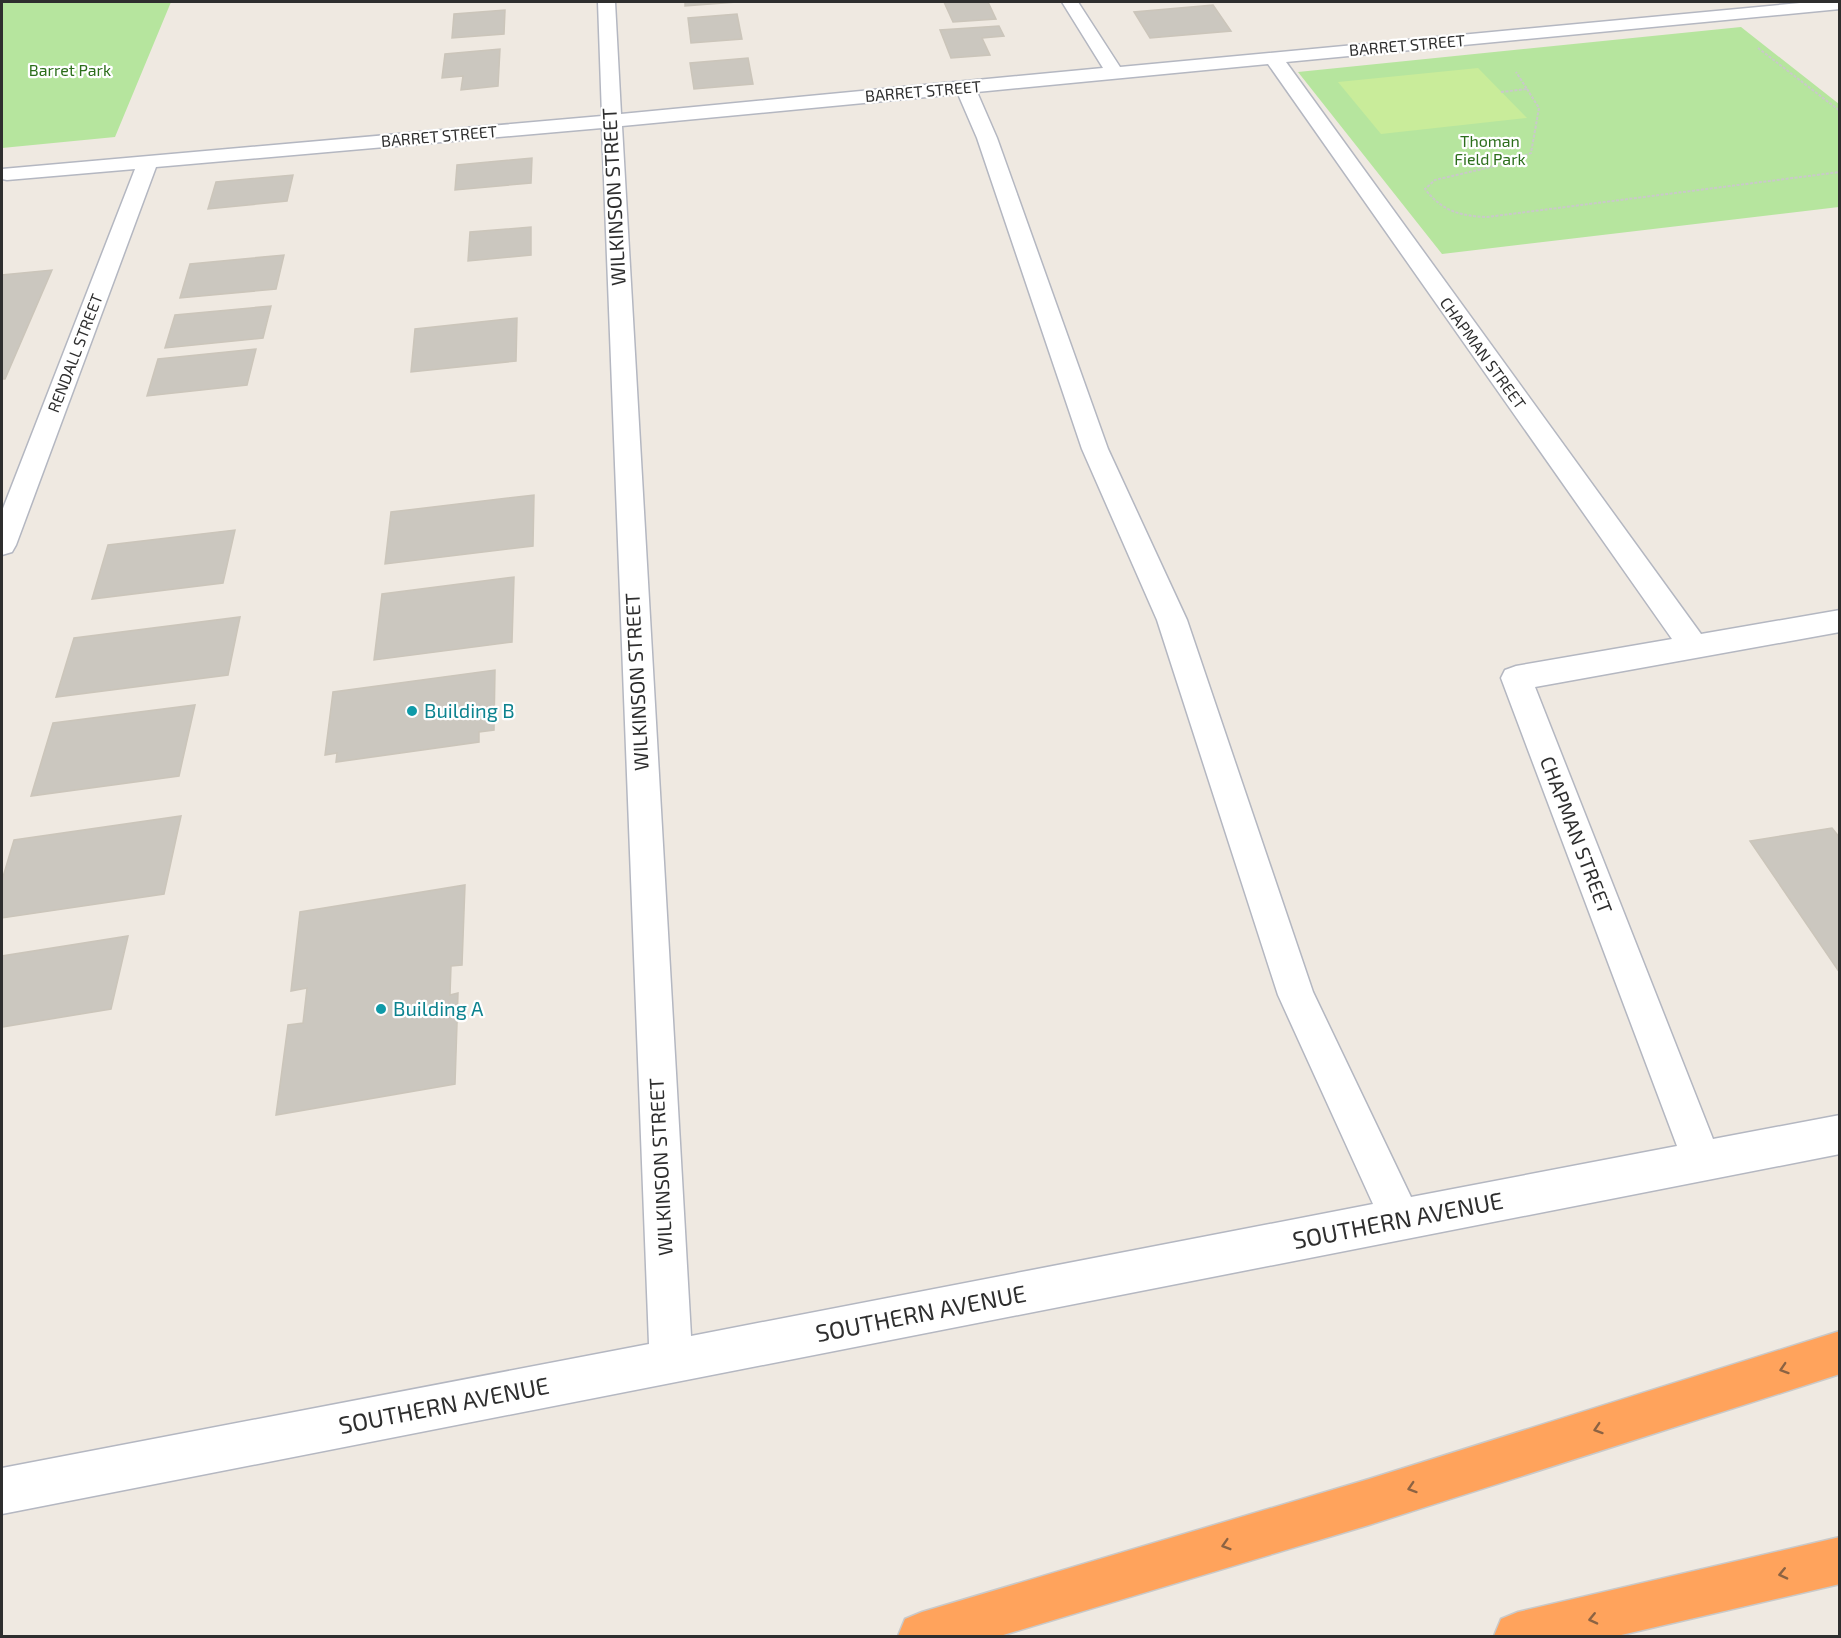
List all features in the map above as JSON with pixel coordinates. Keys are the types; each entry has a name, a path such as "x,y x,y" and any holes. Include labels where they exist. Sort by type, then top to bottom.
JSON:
{"highway":[{"path":"922,1636 1369,1502 1839,1352"},
{"path":"1518,1636 1839,1560"}],"street":[{"name":"WILKINSON STREET","path":"606,2 671,1362"},
{"path":"1070,2 1114,73"},
{"name":"BARRET STREET","path":"7,174 611,121 1839,4"},
{"name":"CHAPMAN STREET","path":"1273,58 1694,647"},
{"path":"965,87 987,138 1095,448 1172,620 1296,995 1401,1220"},
{"name":"RENDALL STREET","path":"2,544 148,161"},
{"name":"CHAPMAN STREET","path":"1702,1161 1515,678 1839,621"},
{"name":"SOUTHERN AVENUE","path":"2,1491 1839,1134"}],"path":[{"path":"1515,69 1539,108 1531,153 1508,164 1435,180 1425,189 1434,202 1455,216 1486,217 1839,172"},
{"path":"1501,92 1527,89"}],"green space":[{"name":"Barret Park","path":"2,2 171,2 115,137 2,148"},
{"name":"Thoman Field Park","path":"1741,27 1839,104 1839,207 1442,254 1298,72"},
{"path":"1478,68 1527,118 1381,134 1338,82"}],"building":[{"path":"685,2 737,2 685,6"},
{"path":"944,2 988,2 996,19 953,22"},
{"path":"1213,5 1231,31 1150,38 1134,12"},
{"path":"505,10 504,34 452,38 454,14"},
{"path":"737,14 742,39 691,43 688,18"},
{"path":"999,26 1004,36 982,38 990,55 951,58 940,30"},
{"path":"500,49 498,86 461,90 463,76 442,78 445,54"},
{"path":"748,58 753,84 694,89 690,63"},
{"path":"532,158 531,183 455,190 457,165"},
{"path":"293,175 287,201 208,209 216,182"},
{"path":"531,227 531,255 468,261 470,232"},
{"path":"284,255 276,289 180,298 190,264"},
{"path":"52,270 5,379 2,379 2,275"},
{"path":"271,306 263,338 165,348 175,315"},
{"path":"517,318 516,361 411,372 415,329"},
{"path":"256,349 247,385 147,396 158,359"},
{"path":"534,495 533,546 385,564 391,512"},
{"path":"235,530 223,583 92,599 108,545"},
{"path":"514,577 512,642 374,660 382,594"},
{"path":"240,617 228,675 56,697 74,638"},
{"name":"Building B","path":"495,670 494,730 479,732 479,742 336,762 337,753 325,755 333,692"},
{"path":"195,705 179,776 31,796 53,723"},
{"path":"181,816 164,894 2,918 2,880 14,840"},
{"path":"1832,828 1840,838 1840,973 1750,841"},
{"name":"Building A","path":"465,885 462,965 451,966 450,995 458,993 455,1084 276,1115 288,1025 303,1023 307,988 291,991 300,912"},
{"path":"128,936 111,1009 2,1027 2,956"}],"place":[{"name":"Building B","path":"412,711"},
{"name":"Building A","path":"381,1009"}]}
